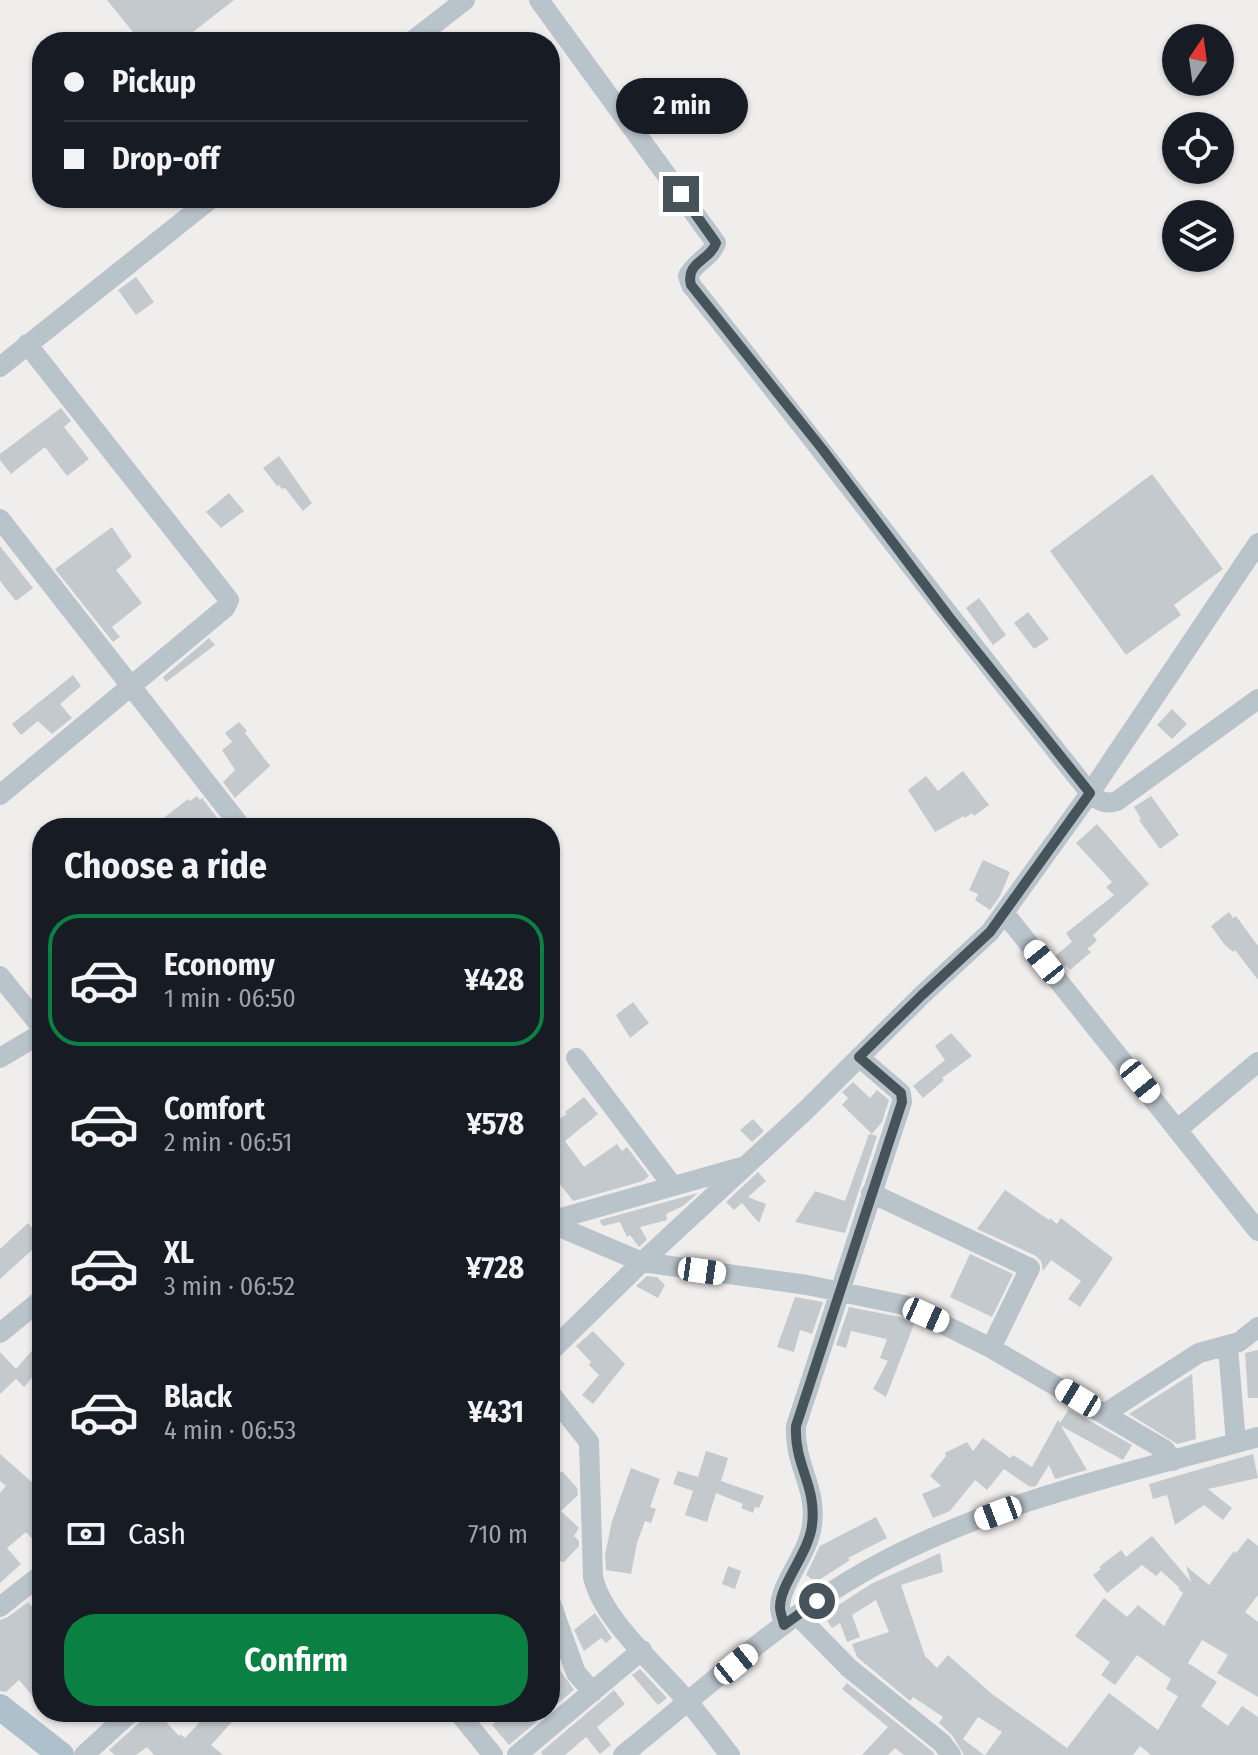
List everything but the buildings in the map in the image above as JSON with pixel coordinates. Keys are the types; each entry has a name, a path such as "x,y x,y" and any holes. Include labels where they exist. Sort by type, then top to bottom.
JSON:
{"main road":[{"path":"0,1707 61,1755"}],"street":[{"path":"424,32 465,0"},
{"path":"539,0 716,243 713,250 693,266 688,276 691,285 823,450 950,618 1099,802 1109,803 1127,795 1258,699"},
{"path":"0,367 199,208"},
{"path":"0,795 225,608 229,600 27,344"},
{"path":"0,519 234,818"},
{"path":"560,1342 990,932 1090,793 1258,545"},
{"path":"1005,914 1258,1231"},
{"path":"0,976 32,1017"},
{"path":"0,1058 32,1037"},
{"path":"859,1057 901,1093 902,1102 796,1426 795,1444 814,1503 804,1553 782,1595 780,1607 791,1620 942,1743 951,1755"},
{"path":"576,1058 672,1185"},
{"path":"1178,1129 1258,1062"},
{"path":"560,1219 745,1166"},
{"path":"871,1193 1030,1268 991,1348"},
{"path":"560,1226 642,1262 839,1291 904,1305 991,1348 1165,1450 1173,1461"},
{"path":"0,1333 32,1307"},
{"path":"1104,1414 1199,1353 1228,1347 1258,1327"},
{"path":"1228,1347 1236,1443"},
{"path":"560,1406 589,1442 596,1592 620,1626 689,1702 730,1755"},
{"path":"623,1755 791,1620 846,1582 924,1542 1035,1500 1258,1437"},
{"path":"0,1607 32,1582"},
{"path":"560,1629 576,1673 593,1692"},
{"path":"560,1719 642,1650"},
{"path":"84,1755 120,1722"},
{"path":"466,1722 493,1755"},
{"path":"517,1755 557,1722"}],"route":[{"path":"681,194 716,243 713,250 693,266 688,276 691,285 1090,793 990,932 859,1057 901,1093 902,1102 796,1426 795,1444 814,1503 804,1553 782,1595 780,1607 784,1625 817,1601"}]}
